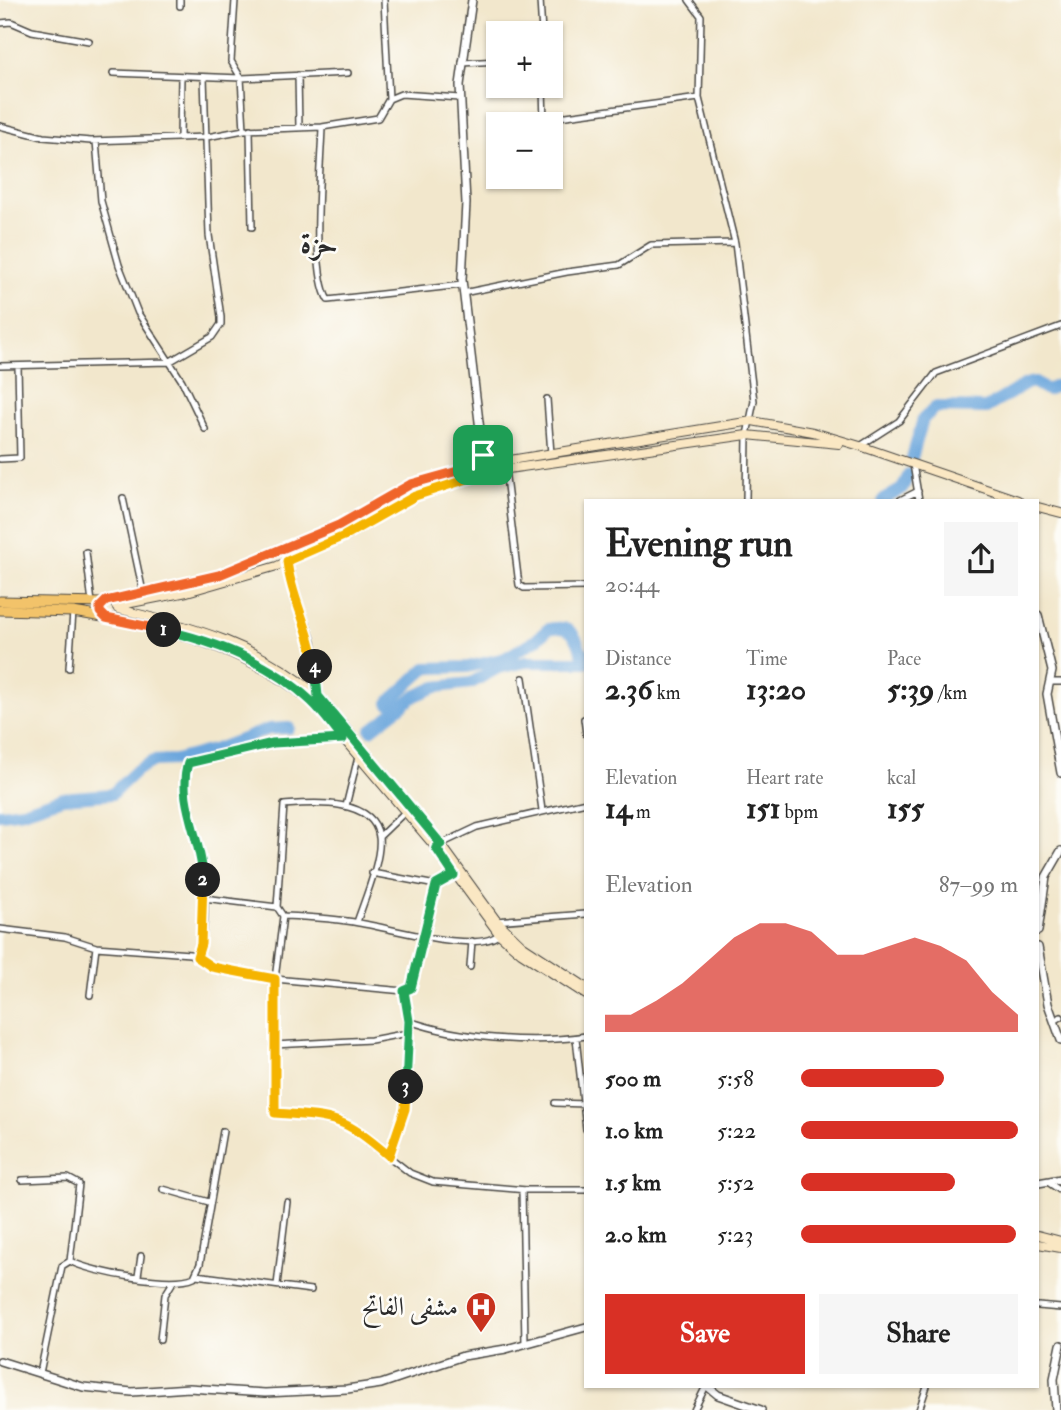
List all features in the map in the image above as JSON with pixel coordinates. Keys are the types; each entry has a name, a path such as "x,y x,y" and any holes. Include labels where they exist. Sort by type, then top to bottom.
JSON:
{"main road":[{"path":"108,618 100,610 143,592 219,575 339,525 411,484 551,454 752,421 813,432 1015,499"},
{"path":"491,467 505,469 747,435 860,446"},
{"path":"112,605 206,587 287,561 344,536 415,496 479,469"},
{"path":"1039,506 1061,513"},
{"path":"0,601 112,605 222,636 299,680 318,696 438,846 494,923 499,934 521,953 584,994"},
{"path":"108,618 112,605"},
{"path":"0,610 73,612 176,632 246,659 294,686 313,703 438,846 454,875 494,923 584,986"},
{"path":"1039,1235 1061,1241"},
{"path":"1039,1244 1061,1248"}],"street":[{"path":"235,0 231,61 241,78 247,129 252,227"},
{"path":"0,126 43,137 96,141 207,137 247,129 321,127 378,118 389,99 384,0"},
{"path":"472,0 462,64 460,98 466,203 462,289 483,455 479,469"},
{"path":"540,0 541,21"},
{"path":"689,0 701,16 699,98 735,243 754,401 747,435 746,499"},
{"path":"0,23 11,22 32,32 89,41"},
{"path":"462,64 486,62"},
{"path":"113,74 241,78 348,73"},
{"path":"298,75 299,128"},
{"path":"180,138 181,76"},
{"path":"0,366 169,362 212,337 221,324 209,235 204,77"},
{"path":"389,99 401,94 460,98"},
{"path":"563,119 699,98"},
{"path":"321,127 321,288 328,300 462,289 619,265 650,245 735,243"},
{"path":"96,141 102,201 119,265 138,313 182,381 205,429"},
{"path":"860,446 899,421 936,373 1061,326"},
{"path":"0,459 20,458 18,366"},
{"path":"547,399 551,454"},
{"path":"483,455 491,467"},
{"path":"913,464 919,499"},
{"path":"505,469 519,585 524,588 584,587"},
{"path":"902,499 918,491"},
{"path":"123,498 143,592"},
{"path":"86,552 92,603"},
{"path":"287,561 294,593 312,642 318,696"},
{"path":"69,668 73,612"},
{"path":"1039,619 1052,671 1046,694 1061,773"},
{"path":"523,678 542,810"},
{"path":"1050,682 1061,682"},
{"path":"197,957 201,944 203,868 194,835 184,774 188,763 273,743 343,739"},
{"path":"346,806 358,757"},
{"path":"379,837 367,819 346,806 326,802 284,805 277,907 283,916 275,979 275,1113 343,1121 410,1173 433,1182 522,1190 584,1190"},
{"path":"438,846 477,827 584,802"},
{"path":"357,922 372,873 379,837 405,811"},
{"path":"1039,918 1042,877 1061,851"},
{"path":"372,873 436,885 454,875"},
{"path":"0,929 65,937 96,947 159,950 197,957 212,967 275,979 404,991 411,988 436,885"},
{"path":"204,898 277,907"},
{"path":"494,923 584,914"},
{"path":"283,916 357,922 423,936 472,941 489,940 499,934"},
{"path":"470,967 472,941"},
{"path":"90,995 96,947"},
{"path":"1039,951 1058,1019 1061,1040"},
{"path":"389,1156 405,1109 409,1021 404,991"},
{"path":"409,1021 438,1031 463,1035 584,1037"},
{"path":"273,1045 345,1042 408,1033"},
{"path":"576,1038 584,1097"},
{"path":"555,1103 584,1104"},
{"path":"195,1275 223,1131"},
{"path":"22,1180 68,1178 79,1184 70,1261"},
{"path":"1039,1183 1061,1179"},
{"path":"1049,1183 1061,1191"},
{"path":"163,1189 209,1202"},
{"path":"522,1190 525,1344"},
{"path":"277,1285 287,1202"},
{"path":"138,1276 141,1256"},
{"path":"70,1261 80,1266 173,1282 195,1275 311,1290"},
{"path":"40,1373 62,1266 70,1261"},
{"path":"160,1340 165,1295 173,1282"},
{"path":"1039,1306 1061,1308"},
{"path":"0,1361 83,1387 132,1392 189,1388 265,1393 347,1389 388,1382 463,1356 525,1344 584,1328"},
{"path":"1056,1410 1054,1379 1061,1345"},
{"path":"694,1410 705,1388"},
{"path":"709,1388 718,1395 761,1410"},
{"path":"919,1410 926,1388"}],"waterway":[{"path":"912,458 923,419 936,407 986,408 1026,384 1033,382 1047,390 1061,384"},
{"path":"885,499 902,489 909,474"},
{"path":"388,703 426,668 468,667 505,658 536,640 548,629 561,628 570,631 584,653"},
{"path":"371,730 415,696 436,687 471,683 498,668 526,662 584,662"},
{"path":"0,814 23,811 62,798 112,794 137,770 153,761 175,760 216,749 269,729 289,728"}],"place":[{"name":"مشفى الفاتح","path":"481,1334"}],"district":[{"name":"حزة","path":"319,243"}],"route":[{"path":"483,455 490,463 492,471 415,496 344,536 287,561 294,593 312,642 318,696 441,844 436,848 454,875 446,882 436,885 411,988 404,991 409,1021 405,1109 389,1156 343,1121 275,1113 275,979 212,967 197,957 201,944 203,868 194,835 184,774 188,763 273,743 343,739 313,703 294,686 246,659 208,642 176,632 108,619 100,610 106,601 199,581 272,554 339,525 411,484 479,465 483,455"}]}
